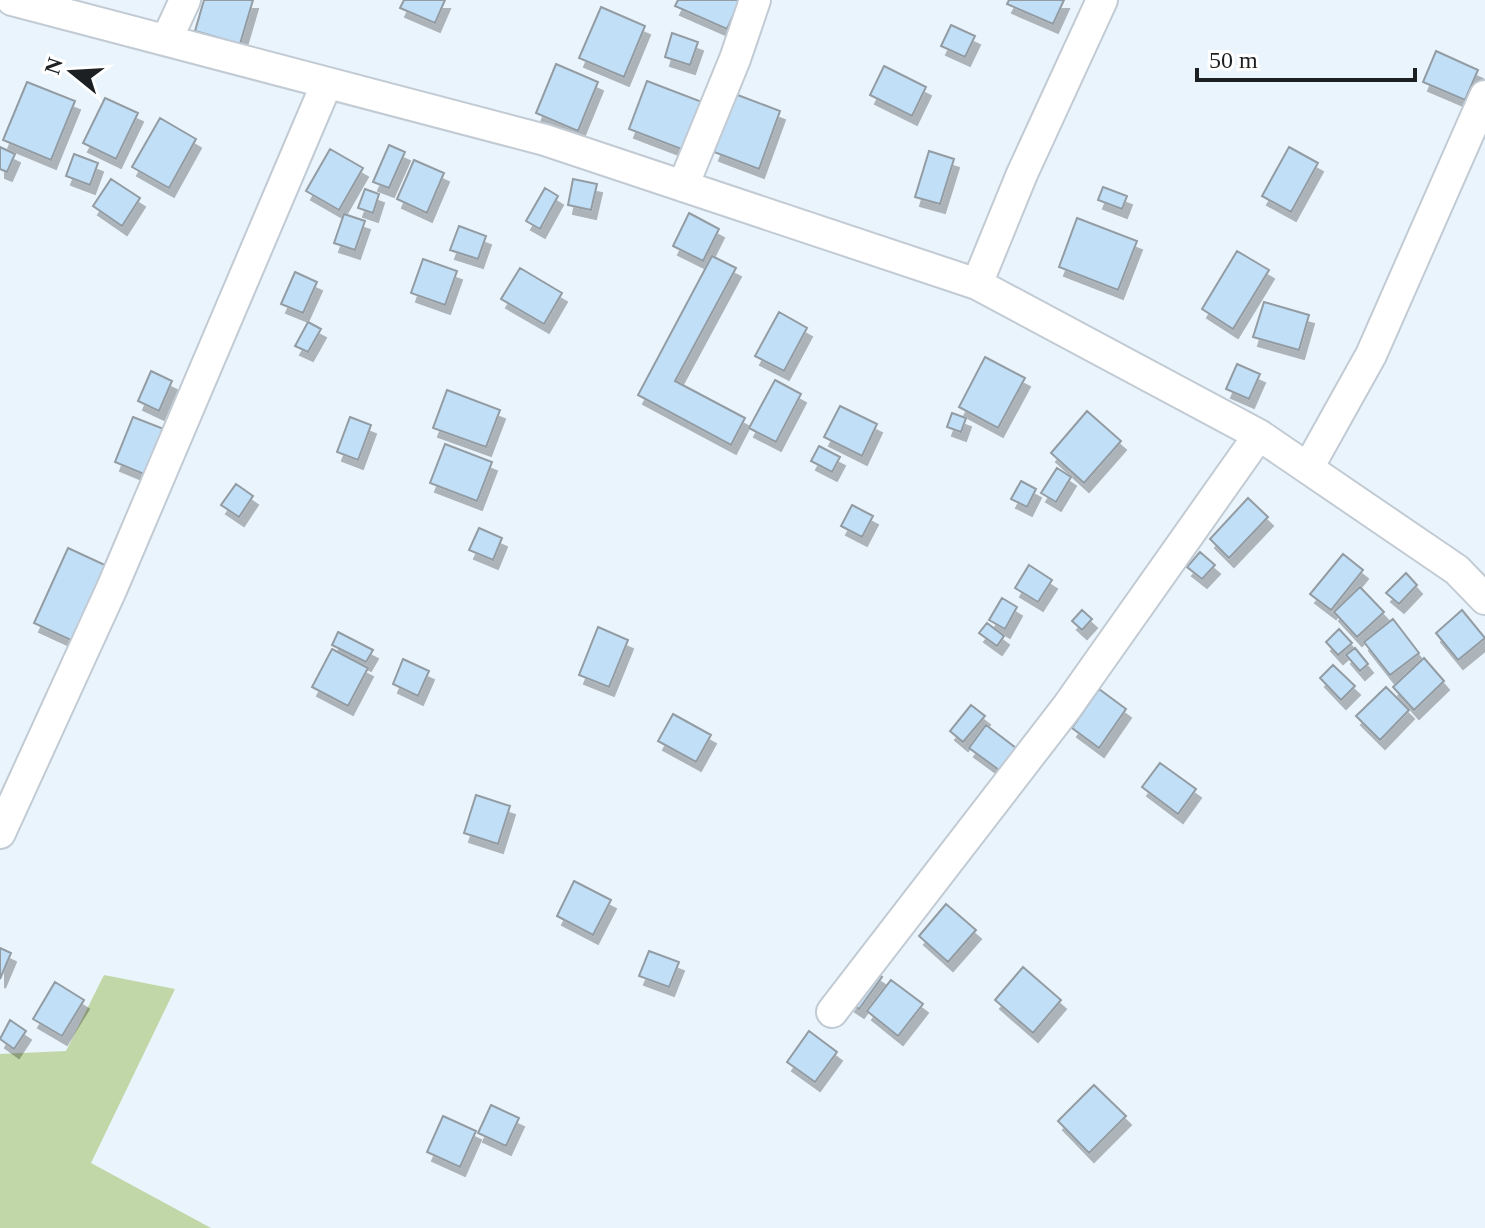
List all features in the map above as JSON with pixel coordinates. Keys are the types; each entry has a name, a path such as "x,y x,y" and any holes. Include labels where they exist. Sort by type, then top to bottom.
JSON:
{"street":[{"path":"12,0 167,39 326,85 545,140 977,284 1259,435 1457,570 1485,599"},
{"path":"167,39 185,0"},
{"path":"683,186 735,59 755,0"},
{"path":"977,284 1022,174 1102,0"},
{"path":"0,833 112,588 326,85"},
{"path":"1308,468 1371,355 1485,96"},
{"path":"832,1012 1067,707 1259,435"}],"green space":[{"path":"104,975 175,989 91,1163 211,1228 0,1228 0,1054 66,1051"}],"building":[{"path":"204,0 253,0 240,44 195,31"},
{"path":"404,0 445,0 435,23 400,8"},
{"path":"678,0 740,0 727,29 675,6"},
{"path":"1009,0 1064,0 1053,24 1007,4"},
{"path":"601,7 645,26 624,77 579,58"},
{"path":"951,25 975,36 965,57 941,46"},
{"path":"672,33 698,42 690,65 665,57"},
{"path":"1436,51 1478,70 1465,100 1423,82"},
{"path":"556,64 598,82 578,131 536,113"},
{"path":"884,66 926,87 912,116 870,95"},
{"path":"647,81 702,102 684,150 629,129"},
{"path":"27,82 75,101 51,160 3,140"},
{"path":"735,94 780,111 759,169 714,152"},
{"path":"105,98 138,113 116,159 83,143"},
{"path":"160,118 196,139 169,188 132,167"},
{"path":"389,145 405,152 389,188 373,182"},
{"path":"0,147 15,154 7,172 0,169"},
{"path":"1289,147 1318,163 1291,212 1262,196"},
{"path":"330,149 363,168 339,210 306,191"},
{"path":"929,151 954,159 940,204 915,197"},
{"path":"74,154 98,163 90,185 66,176"},
{"path":"414,160 444,173 427,213 397,199"},
{"path":"111,179 140,198 122,226 93,206"},
{"path":"573,179 597,184 591,210 568,205"},
{"path":"1103,187 1127,196 1122,209 1098,200"},
{"path":"545,188 558,196 540,229 526,221"},
{"path":"365,189 379,194 373,213 358,208"},
{"path":"689,213 719,229 703,261 673,246"},
{"path":"344,214 365,221 355,250 334,243"},
{"path":"1077,218 1137,241 1118,290 1059,267"},
{"path":"459,226 486,236 478,259 450,250"},
{"path":"1237,251 1269,270 1233,329 1202,309"},
{"path":"712,256 736,268 675,381 745,418 731,445 638,395"},
{"path":"423,259 457,271 445,305 411,293"},
{"path":"520,268 562,293 544,324 501,299"},
{"path":"295,272 317,282 303,313 281,304"},
{"path":"1264,302 1309,315 1299,350 1253,337"},
{"path":"779,312 807,328 784,371 755,356"},
{"path":"308,322 321,329 308,352 295,346"},
{"path":"985,357 1025,378 998,428 959,407"},
{"path":"1237,364 1260,374 1249,399 1226,389"},
{"path":"151,371 172,381 159,411 138,401"},
{"path":"775,380 801,394 776,442 749,428"},
{"path":"447,390 500,410 486,447 433,428"},
{"path":"840,406 877,424 862,456 824,437"},
{"path":"1087,411 1121,441 1084,483 1051,453"},
{"path":"952,413 966,418 961,432 947,427"},
{"path":"133,417 169,431 151,477 115,462"},
{"path":"350,417 371,425 358,460 337,452"},
{"path":"445,444 492,462 477,501 430,483"},
{"path":"819,446 840,457 832,472 811,461"},
{"path":"1057,468 1071,477 1056,502 1041,493"},
{"path":"1021,481 1036,489 1027,507 1011,499"},
{"path":"236,484 253,496 239,517 221,505"},
{"path":"1248,498 1268,517 1229,558 1210,539"},
{"path":"852,505 873,516 862,537 841,526"},
{"path":"479,528 502,538 493,560 469,550"},
{"path":"68,548 107,566 73,641 34,623"},
{"path":"1200,552 1215,565 1202,579 1187,567"},
{"path":"1343,554 1363,570 1331,610 1310,594"},
{"path":"1029,565 1052,580 1038,602 1015,588"},
{"path":"1406,573 1417,585 1399,604 1386,593"},
{"path":"1360,587 1384,612 1357,637 1334,612"},
{"path":"1002,598 1017,607 1005,629 989,620"},
{"path":"1082,610 1092,619 1082,630 1072,621"},
{"path":"1462,610 1485,638 1458,660 1436,633"},
{"path":"1393,619 1419,653 1390,675 1364,642"},
{"path":"987,623 1004,636 997,646 979,633"},
{"path":"598,627 628,640 609,687 579,675"},
{"path":"1339,629 1352,643 1338,655 1326,642"},
{"path":"338,632 373,650 366,662 332,645"},
{"path":"1355,648 1368,664 1360,671 1346,655"},
{"path":"332,649 368,668 348,706 312,687"},
{"path":"1424,658 1444,681 1414,710 1393,687"},
{"path":"403,659 429,671 418,696 393,684"},
{"path":"1333,665 1355,686 1341,700 1320,678"},
{"path":"1386,687 1409,710 1380,740 1356,716"},
{"path":"1099,689 1126,709 1099,748 1072,728"},
{"path":"971,705 985,716 963,742 950,731"},
{"path":"673,714 711,735 696,762 658,741"},
{"path":"986,725 1016,748 999,770 969,748"},
{"path":"1160,763 1196,789 1178,814 1142,787"},
{"path":"476,795 510,806 498,844 464,833"},
{"path":"574,881 611,900 593,935 557,916"},
{"path":"946,904 976,930 948,962 919,936"},
{"path":"0,948 11,953 0,979"},
{"path":"649,951 679,962 669,987 639,976"},
{"path":"1023,967 1061,1000 1033,1033 995,1000"},
{"path":"873,971 882,977 859,1009 850,1003"},
{"path":"891,980 923,1004 898,1036 867,1011"},
{"path":"55,982 84,1000 62,1036 33,1019"},
{"path":"10,1020 26,1031 14,1049 0,1039"},
{"path":"809,1031 837,1052 815,1082 787,1062"},
{"path":"1094,1085 1126,1116 1089,1153 1058,1121"},
{"path":"491,1105 519,1118 506,1146 478,1133"},
{"path":"443,1116 476,1131 460,1167 427,1152"}]}
